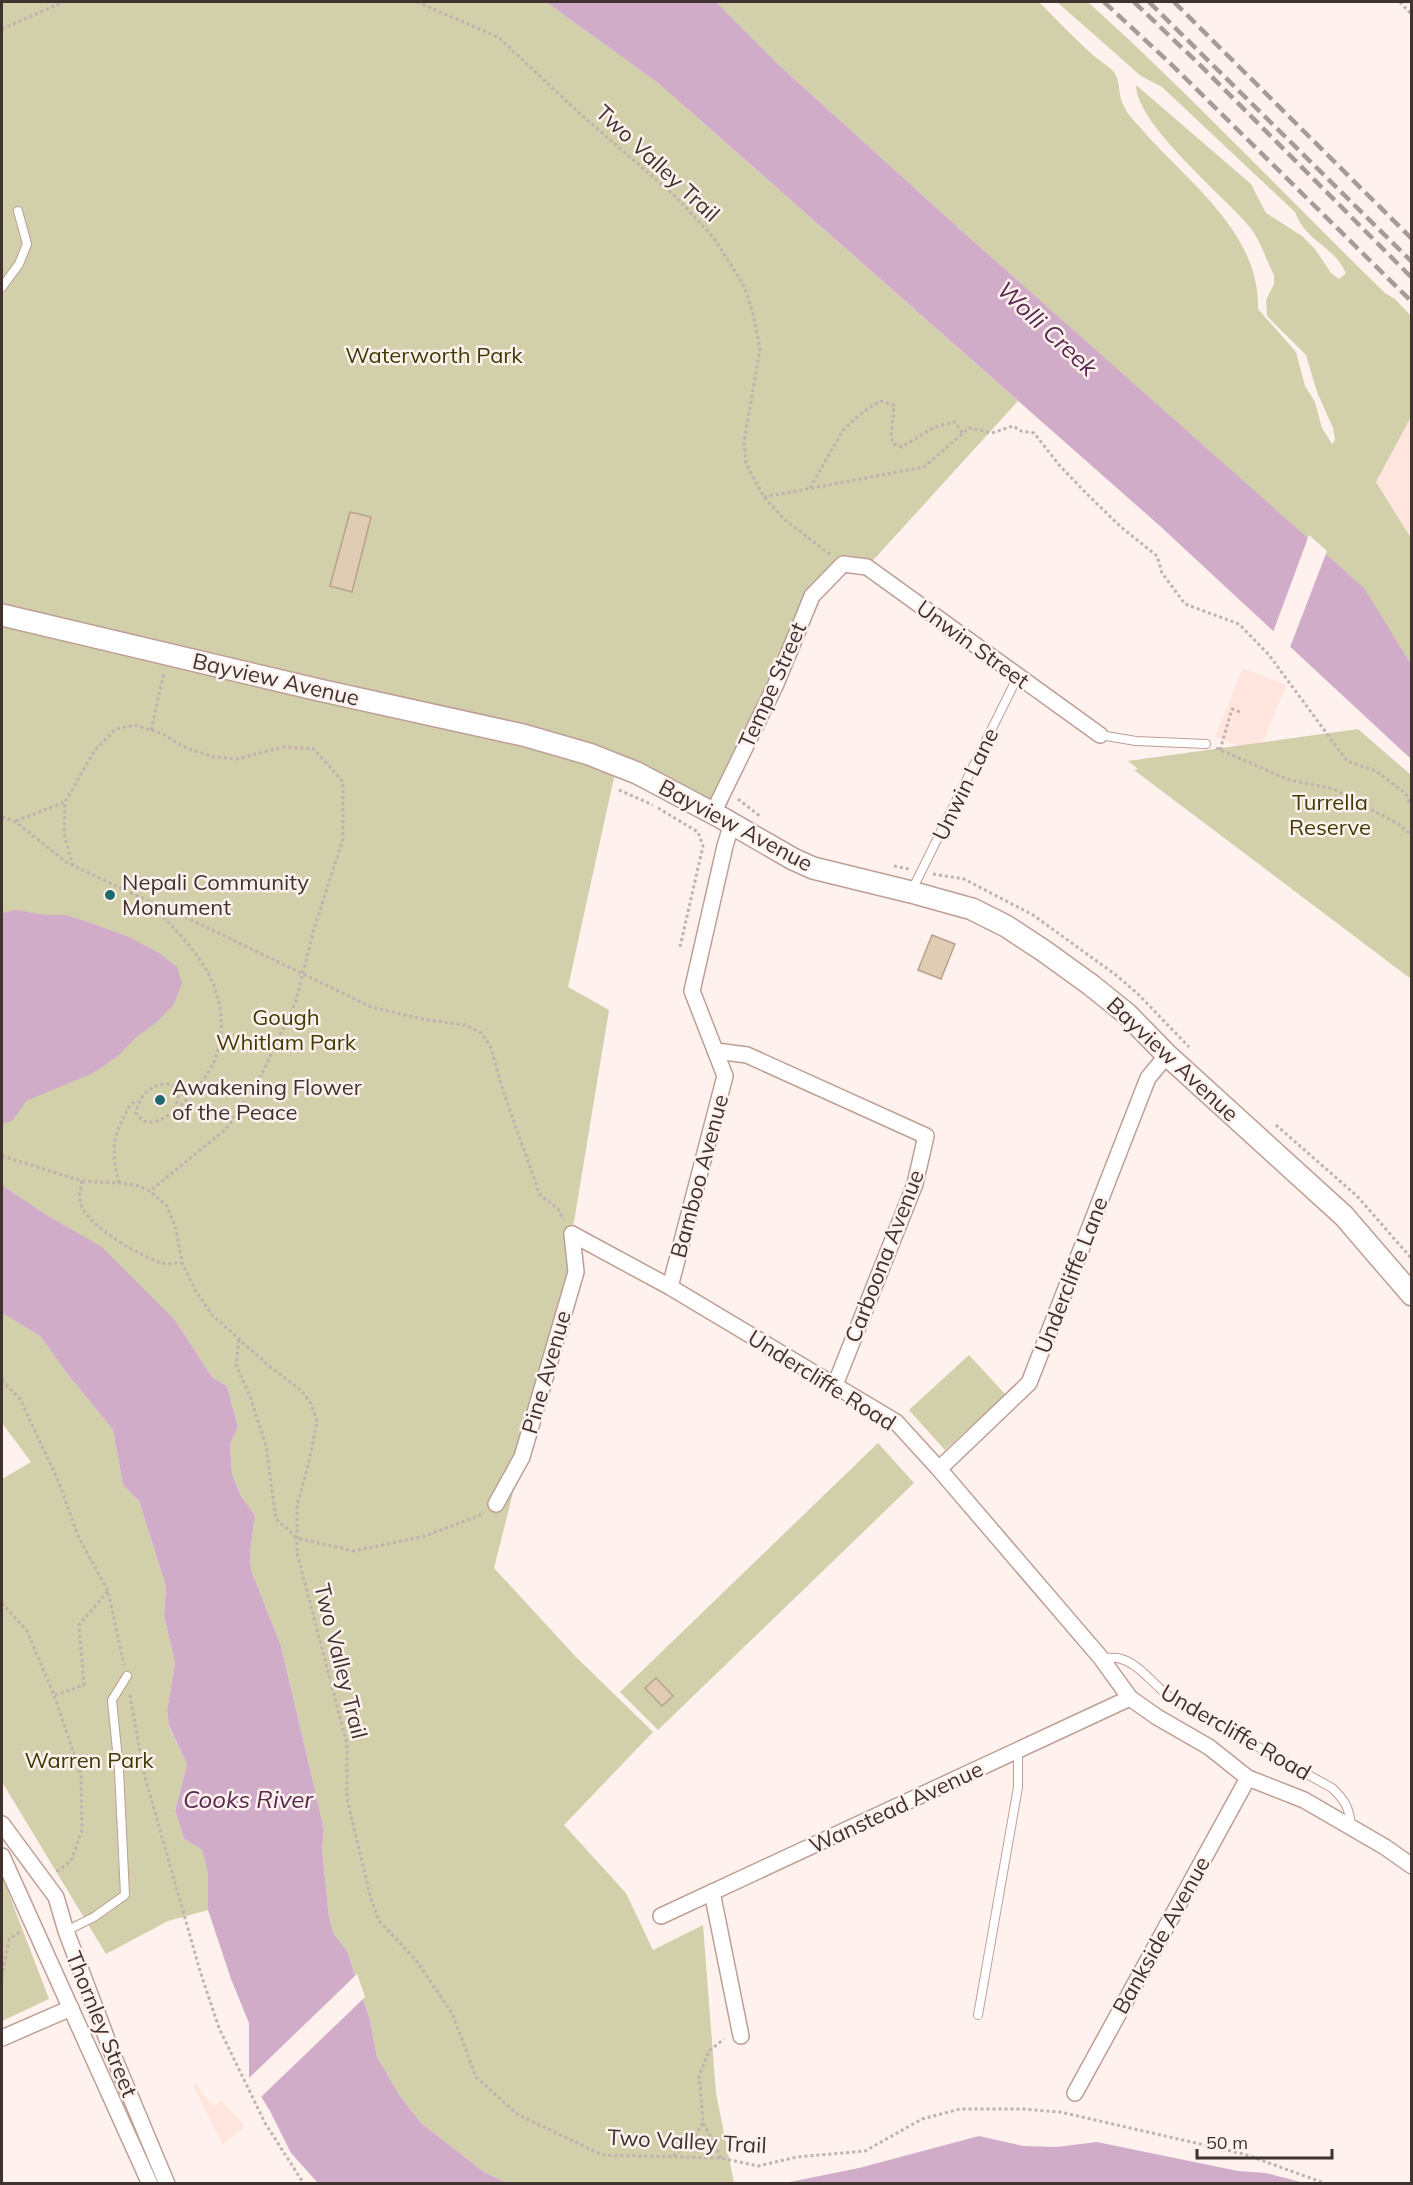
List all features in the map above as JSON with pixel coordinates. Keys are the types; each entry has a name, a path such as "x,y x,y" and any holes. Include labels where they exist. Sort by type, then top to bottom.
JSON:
{"main road":[{"name":"Bayview Avenue","path":"2,615 523,735 589,754 637,773 813,868 972,909 1016,933 1091,985 1126,1014 1167,1055 1344,1215 1412,1294"}],"street":[{"name":"Unwin Street","path":"843,564 867,567 1100,735"},
{"name":"Tempe Street","path":"713,813 776,684 812,597 843,564"},
{"name":"Bamboo Avenue","path":"670,1287 725,1076 692,992 732,823"},
{"name":"Carboona Avenue","path":"716,1052 747,1055 926,1136 915,1184 835,1384"},
{"name":"Undercliffe Lane","path":"939,1469 1029,1383 1148,1078 1167,1055"},
{"name":"Undercliffe Road","path":"572,1234 670,1287 896,1422 1101,1659 1130,1698 1157,1717 1209,1747 1248,1778 1304,1800 1412,1866"},
{"name":"Pine Avenue","path":"496,1504 522,1457 576,1272 572,1234"},
{"name":"Wanstead Avenue","path":"661,1916 1130,1698"},
{"name":"Bankside Avenue","path":"1075,2093 1248,1778"},
{"name":"Thornley Street","path":"2,1824 56,1897 66,1931 113,2055 167,2184"},
{"name":"Thornley Street","path":"2,1856 150,2184"},
{"path":"13,1883 35,1866"},
{"path":"712,1892 741,2036"},
{"path":"2,2038 70,2008"}],"lane":[{"path":"2,288 19,264 27,244 18,211"},
{"name":"Unwin Lane","path":"912,892 1018,676"},
{"path":"1100,735 1136,741 1206,744"},
{"name":"Undercliffe Road","path":"1101,1659 1116,1658 1126,1661 1167,1695 1332,1788 1349,1809 1351,1827"},
{"path":"66,1931 94,1917 125,1895 119,1770 112,1700 127,1676"},
{"path":"978,2015 1018,1787 1018,1751"}],"path":[{"path":"2,29 63,2"},
{"name":"Two Valley Trail","path":"417,2 498,37 577,111 676,197 714,238 730,260 744,286 753,313 760,349 744,442 746,464 765,497 785,520 843,564"},
{"path":"1400,2 1412,15"},
{"path":"810,488 843,430 863,412 880,401 894,405 891,438 894,444 902,447 934,427 955,422 963,434"},
{"path":"765,497 924,466 969,428 992,433 1013,426 1021,431 1034,433 1060,466 1088,495 1121,527 1157,556 1162,573 1185,604 1239,624 1269,655 1347,761 1376,771 1405,793 1412,806"},
{"path":"151,730 169,654"},
{"path":"1220,750 1232,709 1240,712"},
{"path":"2,1156 82,1181 136,1185 150,1191 226,1129 262,1074 296,1001 314,929 343,839 343,782 314,749 283,747 237,759 214,757 186,748 161,733 134,725 116,729 95,750 65,802 64,834 73,866"},
{"path":"1206,744 1288,780 1334,789 1398,824 1412,835"},
{"path":"619,790 654,806 698,832 704,846 680,947"},
{"path":"16,822 65,802"},
{"path":"2,817 16,822 73,866 173,911 371,1007 422,1019 465,1025 480,1032 490,1045 502,1091 540,1195 558,1209 572,1234"},
{"path":"150,902 206,969 216,992 222,1017 220,1041 213,1064 197,1090 173,1111 160,1120 152,1122 142,1120 136,1113 137,1103 146,1091 156,1084 169,1083 174,1085 179,1093 179,1100 173,1111"},
{"path":"119,1183 113,1163 113,1144 120,1122 132,1103 137,1103"},
{"path":"82,1181 79,1195 81,1206 92,1222 146,1256 165,1264 182,1262"},
{"name":"Two Valley Trail","path":"150,1191 167,1206 176,1229 182,1262 195,1290 213,1316 302,1391 311,1404 317,1421 297,1506 297,1553 347,1744 347,1799 371,1899 380,1922 415,1959 452,2013 476,2077 517,2114 602,2155 721,2158 758,2166 797,2157 865,2151 922,2119 960,2109 1022,2109 1060,2112 1244,2154 1327,2184"},
{"path":"239,1340 236,1365 251,1399 266,1446 276,1519 297,1538 354,1551 425,1536 478,1516 496,1504"},
{"path":"2,1380 20,1399 57,1478 79,1538 108,1591 127,1676 143,1770 200,1971 219,2028 265,2123 304,2184"},
{"path":"54,1695 84,1685 79,1625 108,1591"},
{"path":"2,1603 27,1631 54,1695 81,1775 82,1830 71,1861 45,1880"},
{"path":"2,1977 9,1939 32,1923"},
{"path":"721,2158 703,2122 699,2076 709,2051 726,2038 741,2036"},
{"path":"672,2157 689,2145 703,2122"}],"shaded area":[{"path":"1411,417 1411,538 1376,482"},
{"path":"1243,668 1286,685 1258,754 1215,737"},
{"path":"197,2083 201,2092 215,2106 221,2101 245,2126 223,2145 194,2086"}],"green space":[{"path":"2,2 546,2 658,83 1018,401 867,567 842,564 812,597 722,818 617,764 568,987 609,1010 572,1234 576,1272 522,1457 494,1568 576,1657 653,1732 564,1825 626,1893 653,1950 703,1925 716,2093 734,2183 507,2183 484,2172 421,2123 400,2096 377,2057 370,2020 347,1951 334,1934 329,1917 322,1849 324,1830 281,1646 251,1570 250,1553 255,1515 241,1496 232,1474 230,1445 238,1427 227,1386 212,1377 175,1320 50,1217 2,1185"},
{"path":"716,2 1039,2 1087,50 1112,70 1117,78 1121,100 1130,116 1216,208 1233,231 1247,255 1255,281 1258,309 1296,352 1305,386 1315,402 1322,428 1332,444 1335,440 1333,428 1317,392 1306,355 1267,316 1266,300 1274,284 1274,275 1256,237 1237,213 1165,139 1140,101 1136,85 1251,184 1266,213 1302,236 1315,249 1331,273 1339,279 1346,273 1334,256 1306,230 1295,212 1162,87 1141,76 1057,2 1088,2 1126,37 1411,316 1411,417 1376,482 1411,538 1411,664 1363,588 972,240 780,66"},
{"name":"Turrella Reserve","path":"1358,729 1411,775 1411,979 1134,770 1138,769 1128,761"},
{"name":"Warren Park","path":"2,1313 40,1336 113,1430 123,1485 139,1501 166,1587 164,1616 175,1663 167,1710 169,1727 187,1764 175,1811 184,1839 202,1850 208,1874 208,1910 168,1921 106,1954 2,1782 2,1479 31,1462 2,1423"},
{"path":"969,1355 1005,1394 945,1450 909,1410"},
{"path":"878,1443 914,1483 658,1730 620,1692"},
{"path":"2,1876 49,1999 2,2021"}],"water":[{"name":"Wolli Creek","path":"546,2 716,2 780,66 972,240 1364,588 1411,664 1411,759 1160,526 658,83"},
{"path":"15,910 46,915 65,915 129,937 159,953 177,967 182,983 174,1004 118,1056 93,1073 26,1101 13,1120 4,1124 2,1123 2,913"},
{"name":"Cooks River","path":"2,1185 50,1217 102,1247 175,1320 212,1377 227,1386 238,1427 230,1445 232,1474 241,1496 255,1515 250,1553 251,1570 281,1646 324,1830 322,1849 329,1917 334,1934 347,1951 370,2020 377,2057 400,2096 421,2123 484,2172 507,2183 318,2183 291,2153 270,2111 249,2077 249,2023 231,1979 208,1910 208,1874 202,1850 184,1839 175,1811 187,1764 169,1726 167,1710 175,1663 164,1616 166,1587 139,1501 123,1485 113,1430 40,1336 2,1313"},
{"path":"979,2136 1023,2146 1056,2147 1097,2142 1238,2171 1266,2173 1304,2183 785,2183 859,2168"}],"pier":[{"path":"1309,535 1327,551 1289,650 1272,635"},
{"path":"357,1974 365,1997 259,2099 247,2080"}],"building":[{"path":"350,512 371,517 352,592 330,586"},
{"path":"932,935 955,944 941,979 918,970"},
{"path":"656,1678 673,1696 662,1706 645,1688"}],"railway":[{"path":"1104,2 1172,65 1412,302"},
{"path":"1134,2 1412,278"},
{"path":"1149,2 1412,262"},
{"path":"1174,2 1412,239"}],"place":[{"name":"Nepali Community Monument","path":"110,895"},
{"name":"Awakening Flower of the Peace","path":"160,1100"}],"park label":[{"name":"Waterworth Park","path":"434,355"},
{"name":"Gough Whitlam Park","path":"286,1030"}]}
